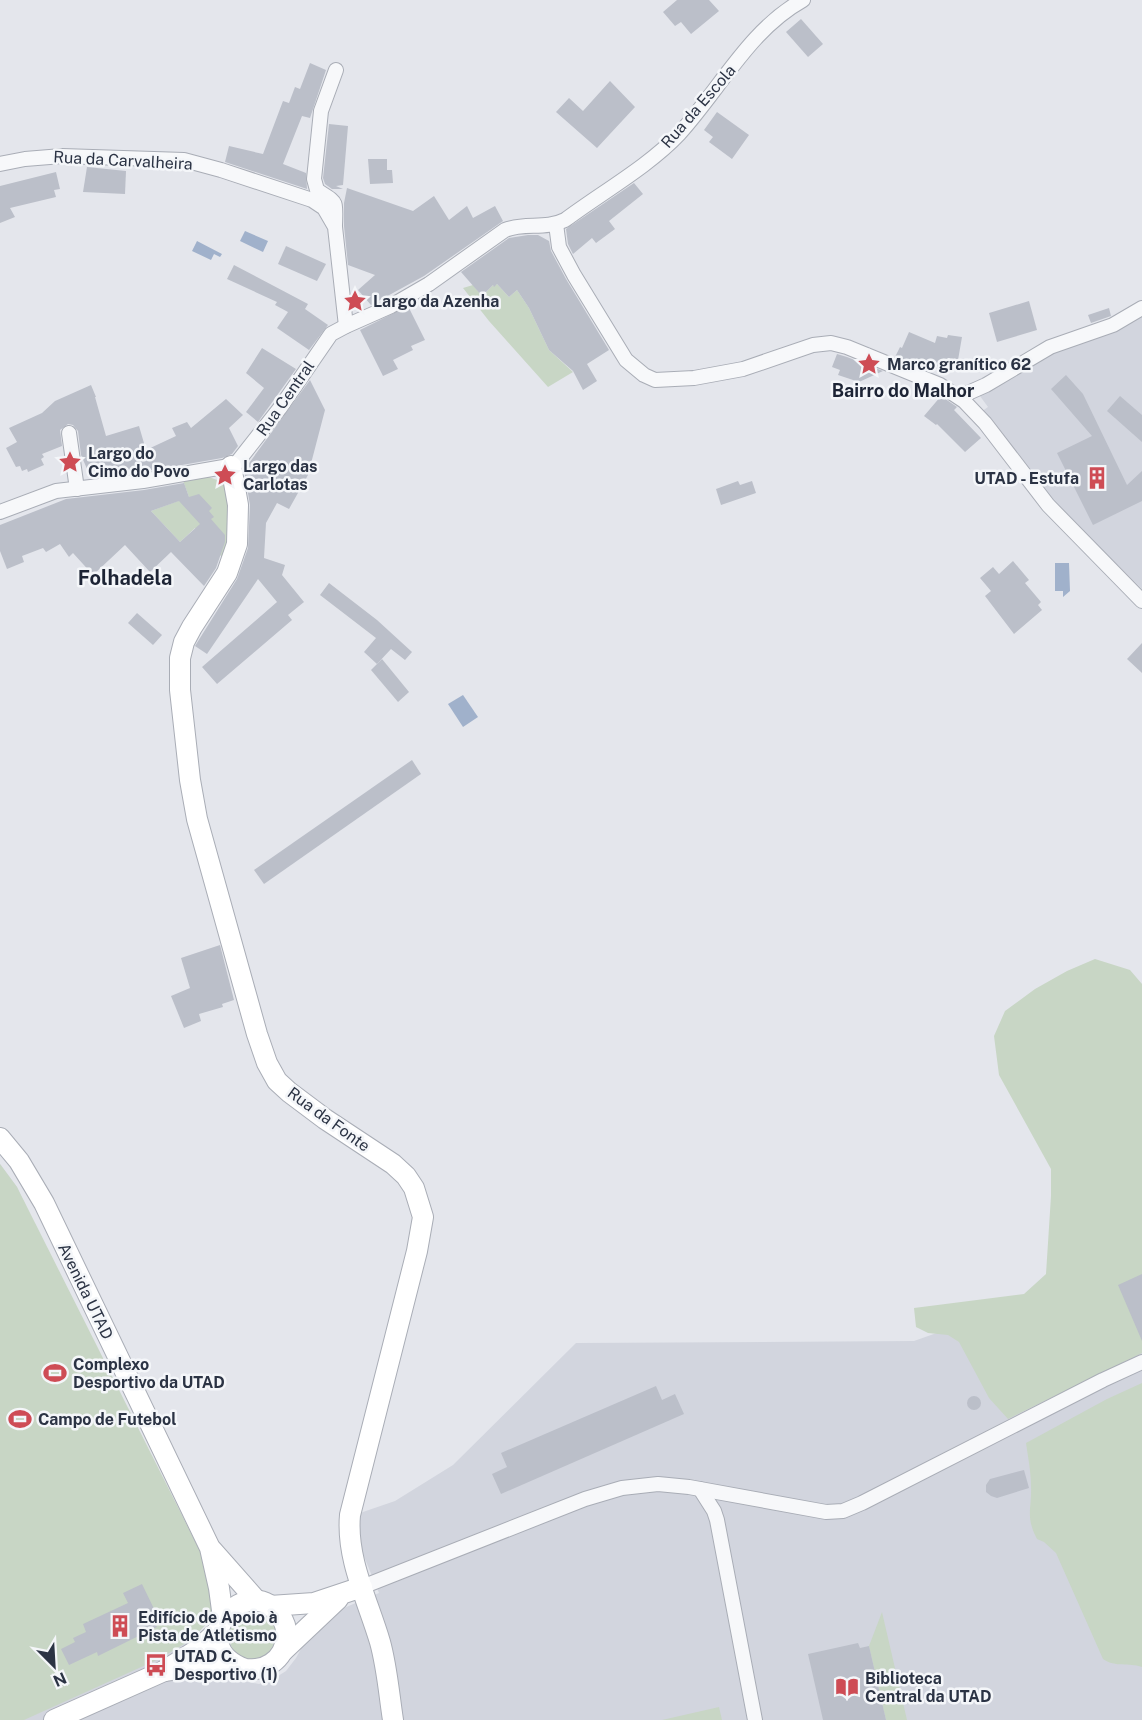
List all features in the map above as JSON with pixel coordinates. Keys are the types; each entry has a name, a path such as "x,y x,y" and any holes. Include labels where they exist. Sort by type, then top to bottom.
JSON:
{"street":[{"name":"Rua da Escola","path":"556,224 565,220 668,144 768,24 803,0"},
{"path":"336,70 321,111 314,179 317,190 334,202 346,326"},
{"name":"Rua da Carvalheira","path":"0,164 62,156 183,160 215,168 312,200 324,208 335,227"},
{"name":"Rua Central","path":"231,466 239,462 251,447 327,339 336,331 391,306 440,277 505,230 515,226 556,224"},
{"path":"556,224 559,247 564,258 626,360 644,375 655,380 719,374 743,369 813,345 831,343 847,347 940,385 959,397 985,423 1048,505 1142,601"},
{"path":"959,397 986,385 1050,348 1113,325 1142,308"},
{"path":"69,433 77,489"},
{"path":"0,512 50,493 231,466"},
{"name":"Rua da Fonte","path":"231,466 238,505 237,544 227,573 188,634 180,658 181,701 190,780 208,862 257,1034 267,1063 277,1081 325,1119 393,1164 406,1176 414,1188 423,1217 417,1251 350,1515 351,1547 384,1657 393,1720"},
{"name":"Avenida UTAD","path":"0,1138 20,1161 44,1203 210,1548 220,1624 218,1641 228,1659 245,1668"},
{"path":"54,1720 164,1671 198,1650 237,1604 308,1604 343,1594 585,1498 639,1484 700,1489 814,1510 843,1511 1142,1362"},
{"path":"700,1489 717,1520 754,1720"},
{"name":"Avenida UTAD","path":"210,1548 264,1603 278,1612 286,1630 283,1651"},
{"path":"164,1671 208,1667 256,1669 267,1666 276,1660 343,1594"}],"shaded area":[{"path":"1142,314 1142,589 1059,507 981,412 988,407 977,392 1059,347"},
{"path":"0,1164 17,1187 213,1617 191,1640 208,1672 259,1684 270,1681 286,1671 308,1636 337,1611 379,1593 358,1542 360,1513 395,1501 453,1465 576,1343 914,1341 1016,1305 1142,1191 1142,1720 0,1720"}],"green space":[{"path":"497,284 509,297 517,290 529,308 549,350 573,372 548,387 463,288 473,285 482,296"},
{"path":"206,476 220,481 229,491 229,540 222,557 195,528 180,542 151,511 189,497 182,478"},
{"path":"1095,959 1130,970 1142,984 1142,1353 1008,1419 989,1398 959,1342 948,1335 928,1333 916,1327 914,1308 1024,1294 1046,1274 1051,1169 999,1075 994,1036 1005,1011 1035,989"},
{"name":"Complexo Desportivo da UTAD","path":"0,1164 17,1187 204,1559 213,1591 213,1617 191,1640 159,1659 24,1720 0,1720"},
{"path":"1142,1383 1142,1667 1108,1662 1103,1659 1056,1553 1037,1539 1030,1518 1031,1481 1026,1443 1107,1399"},
{"path":"253,1612 270,1619 277,1636 270,1653 253,1660 236,1653 229,1636 236,1619"},
{"path":"882,1612 907,1720 886,1720 869,1646"},
{"path":"719,1707 722,1720 662,1720"}],"water":[{"path":"245,231 268,241 263,252 240,241"},
{"path":"197,241 222,254 220,257 214,254 211,260 192,251"},
{"path":"1055,563 1069,563 1070,591 1063,597 1063,591 1055,591"},
{"path":"463,695 478,717 463,727 448,704"}],"building":[{"path":"677,0 709,0 719,11 691,34 681,22 675,26 663,12"},
{"path":"801,19 823,44 808,57 786,32"},
{"path":"310,63 326,70 310,118 302,116 283,164 306,173 307,189 225,162 229,146 263,154 283,101 289,103 295,87 300,89"},
{"path":"610,81 635,107 597,148 556,112 569,98 583,111"},
{"path":"717,112 749,135 732,159 709,142 713,137 704,130"},
{"path":"329,124 348,126 343,185 336,186 343,189 332,189 325,184 323,178"},
{"path":"368,159 387,159 387,170 392,170 393,183 370,184"},
{"path":"87,167 126,171 125,194 83,192"},
{"path":"56,172 60,189 54,190 56,197 10,208 15,217 0,223 0,186"},
{"path":"634,183 643,194 609,221 615,229 596,243 592,238 573,254 568,244 566,229"},
{"path":"347,188 413,211 434,196 449,220 467,206 473,218 495,206 503,221 424,276 371,305 358,290 375,275 348,265 344,226 344,203"},
{"path":"538,235 549,241 551,251 566,279 609,350 587,364 597,381 583,390 573,371 549,350 529,308 517,290 509,297 497,284 482,296 461,272 509,238"},
{"path":"286,246 326,264 317,281 278,264"},
{"path":"234,265 308,304 305,309 328,325 309,350 277,328 288,312 275,305 277,302 227,279"},
{"path":"1029,301 1037,330 997,342 989,313"},
{"path":"408,306 425,340 411,346 413,350 393,360 398,369 383,376 360,330"},
{"path":"1109,308 1111,316 1091,323 1088,315"},
{"path":"909,332 935,343 937,336 962,337 958,360 955,359 952,371 915,365 895,357"},
{"path":"262,348 296,369 258,422 246,412 264,388 246,373"},
{"path":"837,354 883,371 859,382 838,375 840,370 832,367"},
{"name":"UTAD - Estufa","path":"1066,375 1083,394 1127,485 1142,471 1142,501 1093,525 1057,453 1092,436 1051,389"},
{"path":"310,380 325,410 308,475 289,509 277,503 266,523 264,558 285,565 282,575 304,602 288,615 292,620 217,684 202,667 277,602 258,579 207,654 195,646 237,579 248,548 250,505 244,470"},
{"path":"91,385 106,436 139,426 146,450 176,436 172,428 187,422 191,428 226,399 243,415 229,428 238,446 232,454 222,458 91,478 81,455 78,431 73,425 68,424 60,430 62,446 42,454 44,457 41,459 44,465 28,472 27,469 22,471 20,466 16,467 6,448 17,442 9,428 42,413 55,401"},
{"path":"941,396 957,407 954,410 981,438 965,452 937,424 924,416"},
{"path":"1120,396 1142,415 1142,442 1107,411"},
{"path":"738,481 740,485 752,481 756,493 721,505 716,489"},
{"path":"184,483 189,497 199,494 212,508 209,511 214,517 211,519 225,535 225,542 216,568 204,586 171,552 150,572 125,545 93,575 73,553 69,557 60,544 46,552 43,548 22,556 24,562 7,569 0,551 0,525 66,499","holes":["179,501 200,524 180,542 151,511"]},
{"path":"1013,561 1029,580 1025,583 1041,602 1038,605 1042,610 1014,634 985,596 991,591 980,578 993,567 999,574"},
{"path":"329,583 377,620 412,652 405,660 391,649 377,664 364,652 376,638 320,595"},
{"path":"137,613 162,635 153,645 128,623"},
{"path":"1142,643 1142,673 1127,659"},
{"path":"382,659 409,692 398,702 371,670"},
{"path":"412,760 421,774 264,884 254,870"},
{"path":"220,945 234,1000 222,1004 223,1007 199,1014 201,1021 184,1028 171,996 190,988 181,958"},
{"path":"1142,1274 1142,1341 1118,1285"},
{"path":"656,1386 662,1400 675,1394 684,1414 501,1494 492,1474 507,1467 501,1453"},
{"path":"974,1396 979,1398 981,1403 979,1408 974,1410 969,1408 967,1403 969,1398"},
{"path":"1024,1470 1029,1488 997,1498 986,1492 986,1485 990,1479"},
{"name":"Edifício de Apoio à Pista de Atletismo","path":"142,1584 158,1617 153,1620 157,1627 98,1656 97,1652 69,1665 61,1649 75,1642 73,1638 86,1632 83,1624 128,1603 123,1593"},
{"name":"Biblioteca Central da UTAD","path":"858,1643 860,1648 869,1646 886,1720 823,1720 808,1654"}],"place":[{"name":"Largo da Azenha","path":"355,301"},
{"name":"Marco granítico 62","path":"869,364"},
{"name":"Largo do Cimo do Povo","path":"70,462"},
{"name":"Largo das Carlotas","path":"225,475"},
{"name":"UTAD - Estufa","path":"1097,478"},
{"name":"Complexo Desportivo da UTAD","path":"55,1373"},
{"name":"Campo de Futebol","path":"20,1419"},
{"name":"Edifício de Apoio à Pista de Atletismo","path":"120,1626"},
{"name":"UTAD C. Desportivo (1)","path":"156,1665"},
{"name":"Biblioteca Central da UTAD","path":"847,1687"}],"district":[{"name":"Bairro do Malhor","path":"903,391"},
{"name":"Folhadela","path":"125,578"}]}
